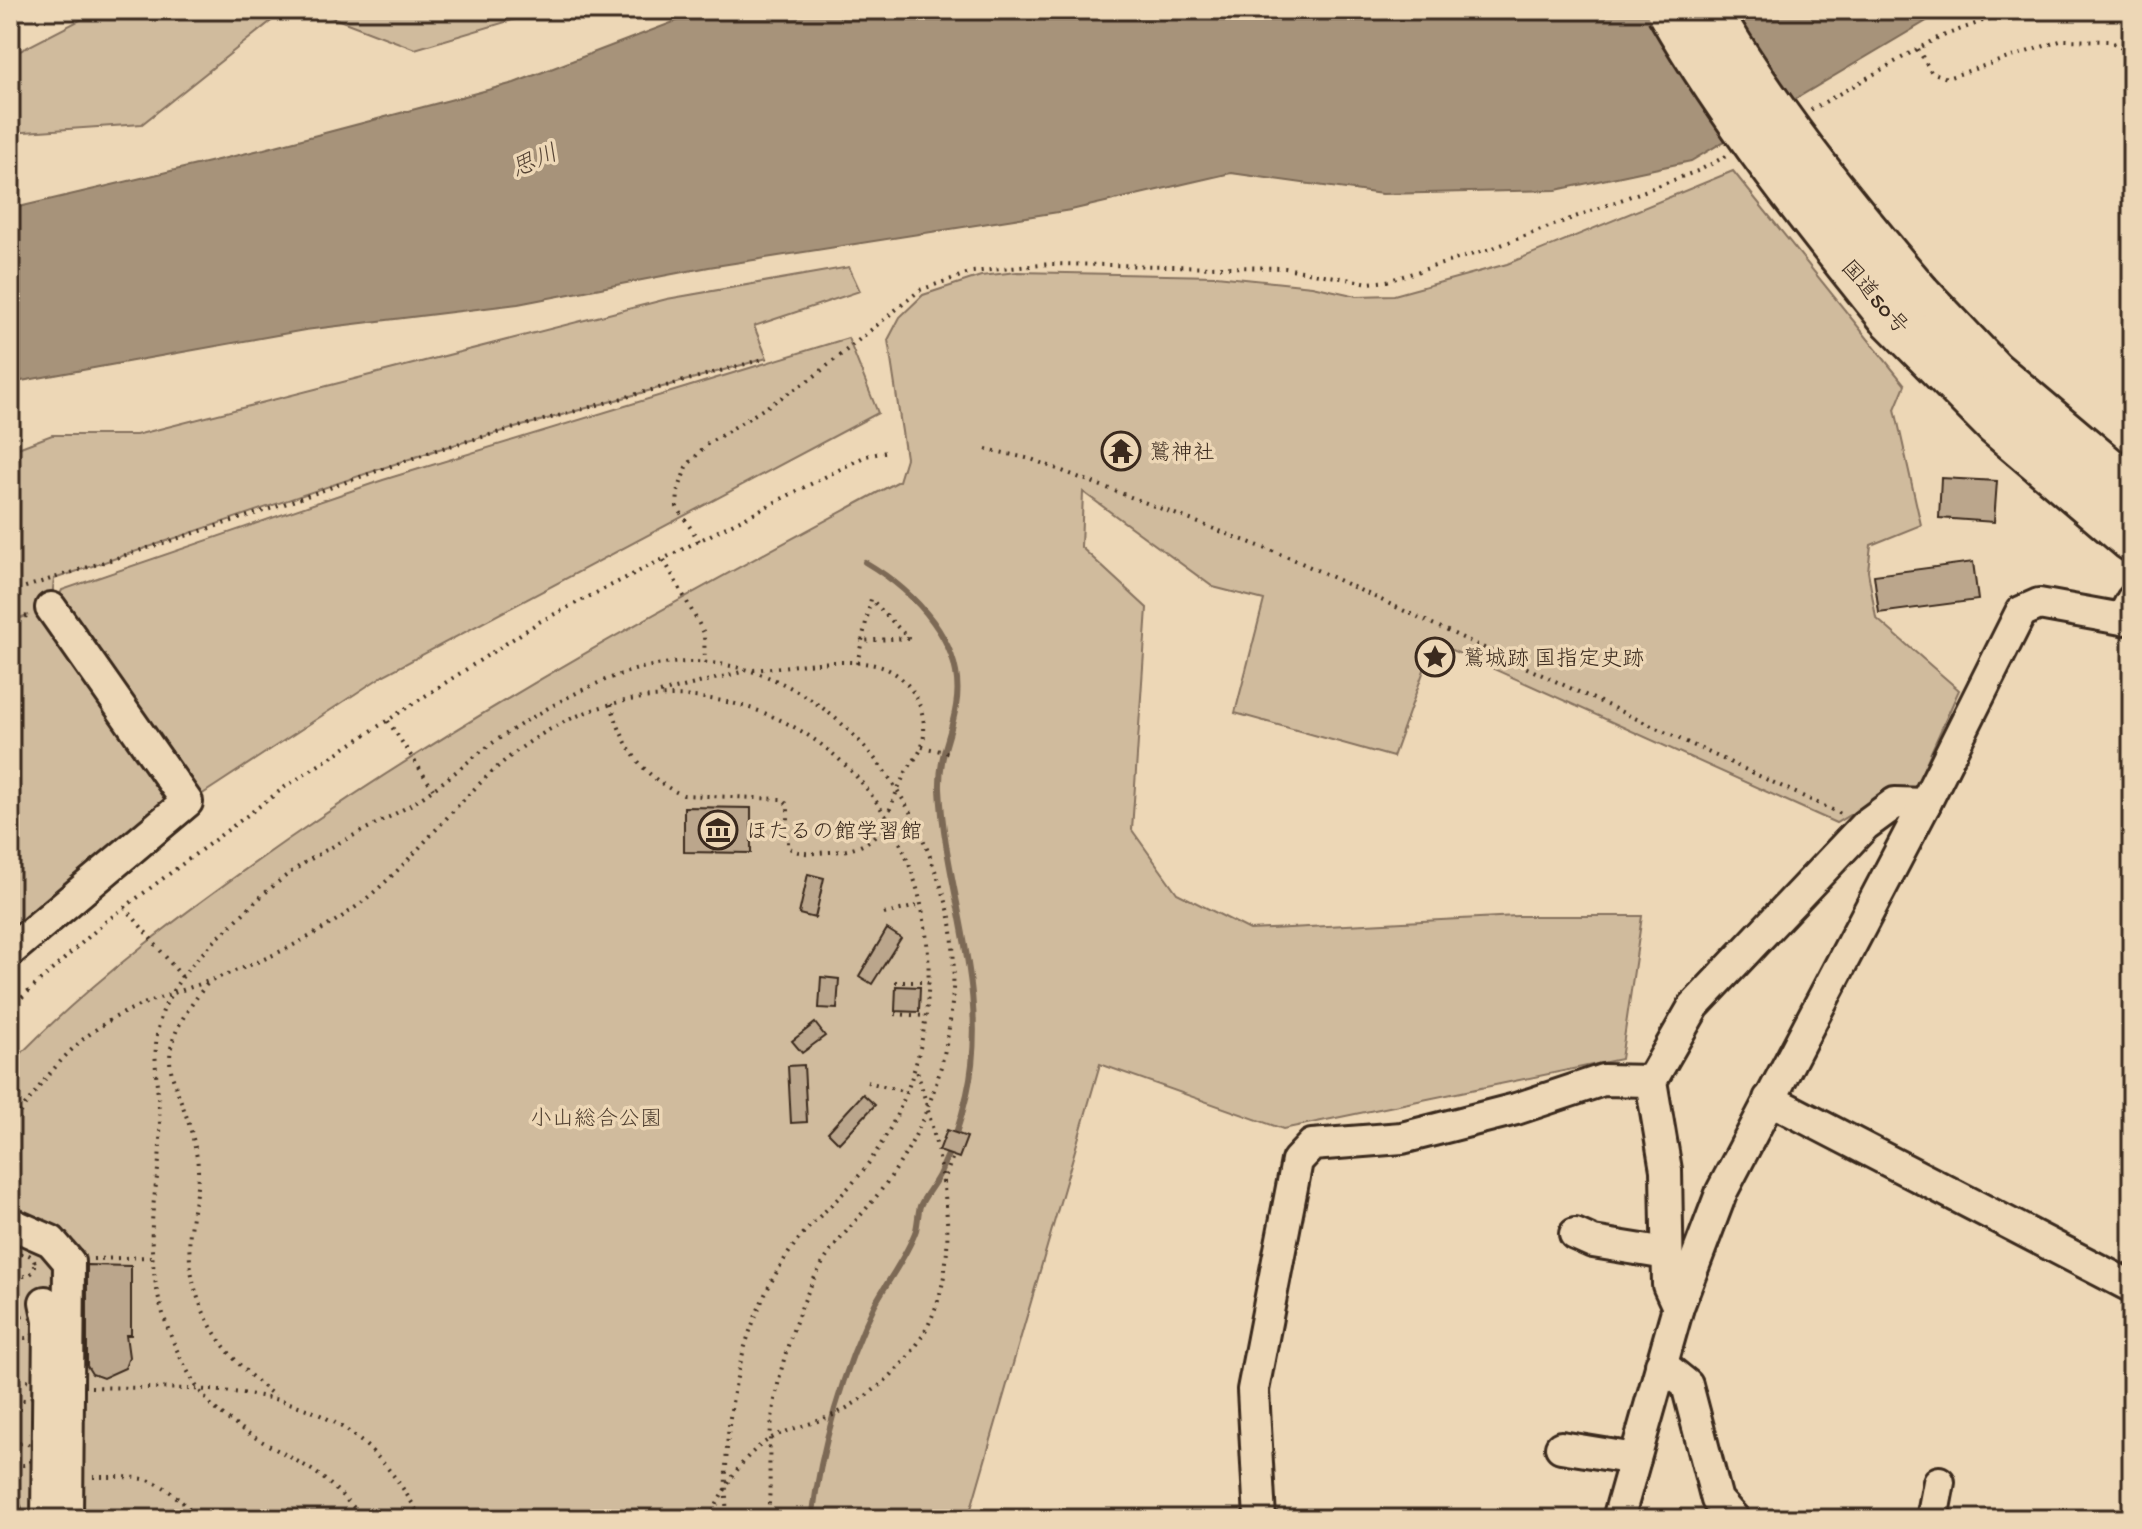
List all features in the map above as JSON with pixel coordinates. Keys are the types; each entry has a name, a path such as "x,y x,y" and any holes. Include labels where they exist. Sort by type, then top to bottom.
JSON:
{"highway":[{"name":"国道50号","path":"1669,10 1718,89 1792,193 1904,305 1991,371 2132,490"},
{"name":"国道50号","path":"1708,10 1904,305 2008,434 2132,539"}],"street":[{"path":"1618,1519 1678,1307 1722,1191 1925,804 2021,612 2039,604 2129,617"},
{"path":"10,951 187,802 51,608"},
{"path":"1678,1307 1668,1285 1666,1170 1651,1081 1694,1006 1865,825 1895,803 1925,804"},
{"path":"1260,1519 1253,1390 1297,1161 1312,1145 1402,1138 1516,1109 1603,1080 1651,1081"},
{"path":"1769,1099 2132,1287"},
{"path":"10,1223 51,1241 69,1262 67,1519"},
{"path":"1575,1234 1593,1242 1667,1254"},
{"path":"45,1302 49,1321 47,1519"},
{"path":"1661,1364 1687,1385 1721,1513"},
{"path":"1561,1447 1635,1459"},
{"path":"1932,1519 1939,1482"}],"path":[{"path":"1811,110 1918,49 2012,10"},
{"path":"1918,49 1931,72 1947,78 2063,40 2110,41 2132,54"},
{"path":"699,541 677,507 686,467 706,445 811,379 920,290 972,272 1050,264 1285,268 1369,283 1387,281 1493,248 1700,170 1728,155"},
{"path":"10,592 273,508 439,449 767,358"},
{"path":"986,449 1031,459 1293,559 1865,825"},
{"path":"10,1008 125,907 285,787 539,622 866,456 886,452"},
{"path":"664,560 704,633 705,665"},
{"path":"857,664 860,641 871,599 908,638 860,641"},
{"path":"10,1125 68,1051 103,1024 172,992 209,982 298,945 347,914 419,850 481,779 543,733 611,704 688,683 749,671 857,664 888,669 912,689 924,718 921,747 882,830 855,849 797,853 788,847 788,805 781,799 683,795 671,790 634,758 623,741 611,704"},
{"path":"365,1519 320,1475 218,1412 199,1391 159,1310 151,1267 152,1214 160,1143 155,1041 172,992 195,960 285,876 433,789 492,743 589,687 646,667 705,665 749,671 784,683 837,717 868,747 899,789 921,829 952,927 953,985 947,1036 928,1110 885,1186 845,1229 817,1274 786,1356 770,1439 767,1519"},
{"path":"656,694 697,696 754,708 795,725 823,743 851,768 888,817 921,905 928,982 916,1067 907,1092 861,1173 806,1230 765,1292 745,1336 733,1408 725,1489 727,1519"},
{"path":"387,721 433,789"},
{"path":"921,747 938,753 950,753"},
{"path":"884,914 921,905"},
{"path":"125,907 182,977"},
{"path":"209,982 178,1027 169,1058 174,1090 197,1159 189,1262 193,1289 206,1321 221,1345 238,1367 275,1396"},
{"path":"895,982 928,982"},
{"path":"895,1014 925,1016"},
{"path":"709,1519 741,1461 770,1439 843,1410 880,1386 933,1320 950,1250 928,1110 916,1067"},
{"path":"867,1082 907,1092"},
{"path":"942,1187 953,1156"},
{"path":"26,1254 35,1265 30,1274 23,1276 17,1273 12,1263 20,1255 26,1254"},
{"path":"85,1387 275,1396 309,1408 364,1442 385,1462 421,1519"},
{"path":"85,1477 148,1477 168,1487 199,1519"}],"green space":[{"path":"88,10 285,10 142,124 10,133 10,56 88,16"},
{"path":"313,10 546,10 415,49"},
{"name":"小山総合公園","path":"1733,171 1905,385 1895,409 1921,525 1871,545 1868,571 1876,618 1959,690 1914,790 1863,807 1836,823 1434,642 1393,757 1235,713 1264,600 1213,587 1083,492 1081,547 1147,608 1132,830 1177,893 1250,930 1517,916 1642,916 1621,1059 1283,1129 1100,1064 968,1519 10,1519 10,1065 74,1003 178,918 361,790 588,652 899,481 906,458 888,340 900,317 923,295 981,276 1017,272 1216,276 1312,286 1357,296 1394,295 1507,264"},
{"path":"849,267 860,291 754,326 767,358 439,449 54,579 51,608 187,802 10,951 10,622 29,615 10,620 10,451 52,435 136,435 667,299"},
{"path":"848,338 878,413 384,675 198,797 56,603 62,590 383,480"}],"water":[{"name":"思川","path":"705,10 1945,10 1691,161 1556,190 1382,194 1231,173 1071,210 709,267 518,304 305,330 10,383 10,209 264,149 514,83"}],"building":[{"path":"1941,478 1997,481 1994,522 1939,518"},
{"path":"1973,562 1978,600 1879,613 1874,575"},
{"name":"ほたるの館学習館","path":"684,807 751,808 751,853 684,852"},
{"path":"808,874 824,878 815,918 799,914"},
{"path":"887,929 901,938 872,984 859,976"},
{"path":"821,977 839,979 837,1009 819,1008"},
{"path":"896,986 920,987 919,1012 895,1011"},
{"path":"815,1023 825,1036 802,1053 792,1041"},
{"path":"804,1065 807,1122 791,1123 788,1066"},
{"path":"863,1094 875,1105 839,1143 828,1132"},
{"path":"947,1130 967,1137 959,1158 939,1151"},
{"path":"87,1265 131,1266 131,1335 126,1335 129,1357 125,1368 103,1378 92,1374 87,1366"}],"waterway":[{"path":"812,1519 827,1437 843,1382 875,1304 912,1240 920,1206 948,1156 965,1104 973,1055 974,1017 970,979 940,789 941,765 956,706 957,683 953,661 945,641 918,604 865,562"}],"place":[{"name":"鷲神社","path":"1121,451"},
{"name":"鷲城跡 国指定史跡","path":"1435,657"},
{"name":"ほたるの館学習館","path":"718,830"}]}
